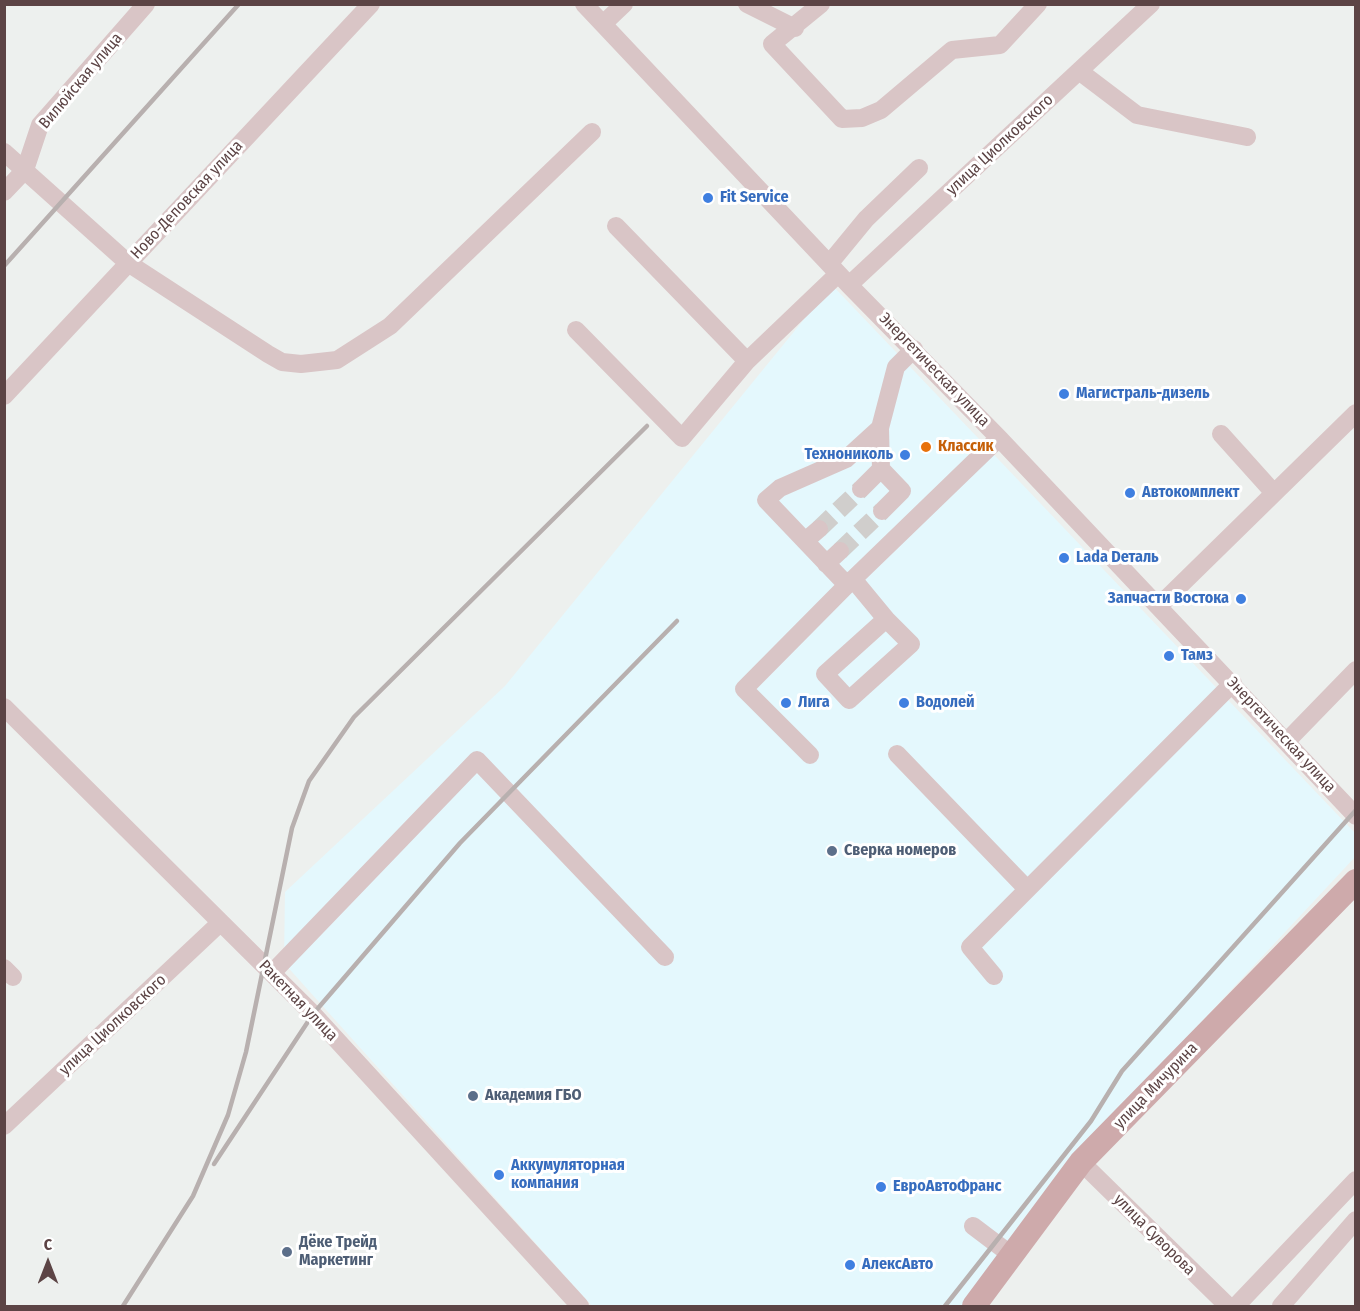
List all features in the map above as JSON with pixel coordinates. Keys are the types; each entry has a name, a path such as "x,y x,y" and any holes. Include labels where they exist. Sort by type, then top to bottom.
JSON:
{"main road":[{"name":"улица Мичурина","path":"974,1306 1010,1254 1081,1162 1356,881"}],"street":[{"name":"Вилюйская улица","path":"4,192 26,170 40,125 146,4"},
{"name":"Ново-Деповская улица","path":"4,396 370,4"},
{"name":"Энергетическая улица","path":"584,4 839,274 914,348 1233,683 1356,816"},
{"path":"603,24 624,4"},
{"path":"747,4 795,28"},
{"path":"821,4 795,28 772,44 842,118 862,118 881,110 952,50 1000,45 1038,4"},
{"name":"улица Циолковского","path":"839,274 1079,71 1150,4"},
{"path":"1079,71 1137,115 1247,137"},
{"path":"4,152 128,263 282,362 301,364 338,360 390,326 592,132"},
{"path":"576,330 682,438 747,361 839,274 866,219 919,168"},
{"path":"616,226 747,361"},
{"path":"882,511 902,491 881,469 880,428 896,367 914,348"},
{"path":"1159,606 1356,413"},
{"path":"880,428 846,459 780,488 766,500 826,564 850,582 886,619 910,644 849,700 825,674 886,619"},
{"path":"1221,434 1274,493"},
{"path":"810,755 744,689 850,582 999,438"},
{"path":"861,489 881,469"},
{"path":"805,541 819,529"},
{"path":"826,564 840,551"},
{"path":"1287,741 1356,670"},
{"path":"994,976 970,947 1233,683"},
{"name":"Ракетная улица","path":"4,707 313,1014 574,1305"},
{"path":"897,754 1028,890"},
{"path":"272,973 477,760 665,957"},
{"name":"улица Циолковского","path":"4,1126 220,923"},
{"name":"улица Суворова","path":"1081,1162 1228,1306"},
{"path":"1236,1306 1356,1180"},
{"path":"1281,1306 1356,1220"},
{"path":"973,1226 1010,1254"}],"shaded area":[{"path":"832,285 1355,833 1355,857 1069,1164 964,1306 592,1306 284,963 285,892 505,686"}],"tunnel":[{"path":"819,529 861,489"},
{"path":"840,551 882,511"}],"railway":[{"path":"4,266 239,4"},
{"path":"123,1306 193,1196 228,1115 246,1052 292,828 309,781 354,717 647,426"},
{"path":"214,1164 313,1014 460,843 677,621"},
{"path":"945,1306 1091,1121 1122,1071 1356,810"}],"place":[{"name":"Fit Service","path":"708,198"},
{"name":"Магистраль-дизель","path":"1064,394"},
{"name":"Классик","path":"926,447"},
{"name":"Технониколь","path":"905,455"},
{"name":"Автокомплект","path":"1130,493"},
{"name":"Lada Dеталь","path":"1064,558"},
{"name":"Запчасти Востока","path":"1241,599"},
{"name":"Тамз","path":"1169,656"},
{"name":"Лига","path":"786,703"},
{"name":"Водолей","path":"904,703"},
{"name":"Сверка номеров","path":"832,851"},
{"name":"Академия ГБО","path":"473,1096"},
{"name":"Аккумуляторная компания","path":"499,1175"},
{"name":"ЕвроАвтоФранс","path":"881,1187"},
{"name":"Дёке Трейд Маркетинг","path":"287,1252"},
{"name":"АлексАвто","path":"850,1265"}]}
